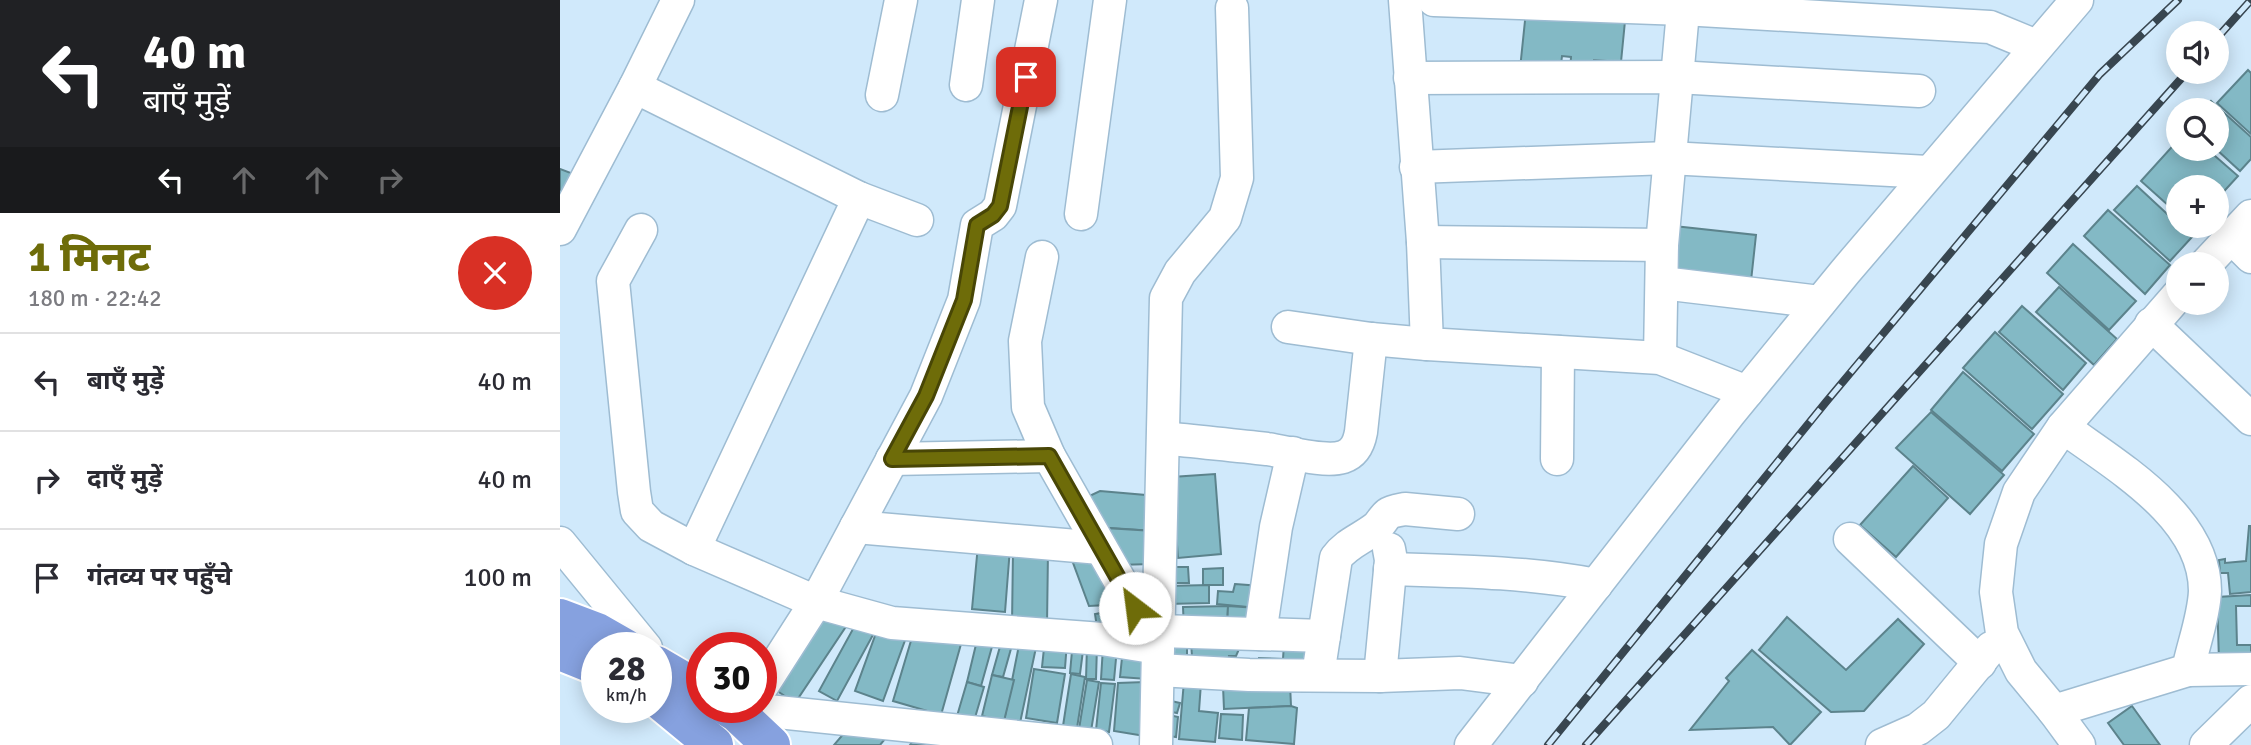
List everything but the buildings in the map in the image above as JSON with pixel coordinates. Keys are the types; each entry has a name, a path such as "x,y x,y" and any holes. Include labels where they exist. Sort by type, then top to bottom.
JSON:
{"highway":[{"path":"560,618 597,632"},
{"path":"560,651 581,660"},
{"path":"672,693 704,742"},
{"path":"757,723 771,745"}],"street":[{"path":"560,229 678,0"},
{"path":"882,95 901,0"},
{"path":"966,85 978,0"},
{"path":"777,659 816,602 926,396 954,331 964,300 977,225 993,215 1000,206 1041,0"},
{"path":"1082,214 1110,0"},
{"path":"1405,0 1423,242 1427,344"},
{"path":"1434,0 1684,5 1990,27 2036,47"},
{"path":"1471,745 1820,302 2077,0"},
{"path":"1660,358 1662,245 1684,5"},
{"path":"1156,745 1166,298 1180,272 1225,218 1237,178 1232,8"},
{"path":"1410,78 1676,77 1919,91"},
{"path":"635,87 859,198 917,220"},
{"path":"1416,167 1668,158 1928,172"},
{"path":"694,550 859,198"},
{"path":"641,230 613,281 637,511 651,526 694,550 816,602 892,623 1102,639 1158,650 1249,675 1380,676 1460,673 1522,681"},
{"path":"2223,252 2244,237"},
{"path":"1423,242 1662,245"},
{"path":"1042,257 1025,341 1028,407 1049,456 1158,650"},
{"path":"1662,283 1820,302"},
{"path":"2079,745 2021,671 2002,633 1996,592 2001,544 2019,492 2063,427 2166,308"},
{"path":"2151,324 2251,419"},
{"path":"1288,327 1427,344 1660,358 1747,392"},
{"path":"1164,438 1341,458 1350,454 1358,444 1371,339"},
{"path":"1557,460 1558,352"},
{"path":"2063,427 2146,488 2172,511 2186,533 2199,563 2205,591 2188,670"},
{"path":"1260,634 1276,527 1293,453"},
{"path":"892,459 1049,456"},
{"path":"1318,675 1336,558 1344,547 1367,534 1380,525 1388,514 1396,511 1405,509 1458,514"},
{"path":"856,527 1100,548"},
{"path":"1367,534 1387,544 1390,550 1380,676"},
{"path":"1850,539 1980,663"},
{"path":"560,543 628,632"},
{"path":"1390,569 1505,573 1553,577 1596,585"},
{"path":"1882,745 1918,729 1936,715 2002,633"},
{"path":"1158,650 1260,634 1324,636"},
{"path":"2054,711 2188,670 2251,669"},
{"path":"2206,745 2251,701"},
{"path":"777,709 1096,745"},
{"path":"704,742 725,723"}],"railway":[{"path":"1548,745 1826,402 2100,74 2178,0"},
{"path":"2229,25 2251,0"},
{"path":"1586,745 2176,84"}],"route":[{"path":"1026,77 1000,206 998,211 977,225 964,300 950,341 926,396 892,459 1049,456 1135,608"}]}
